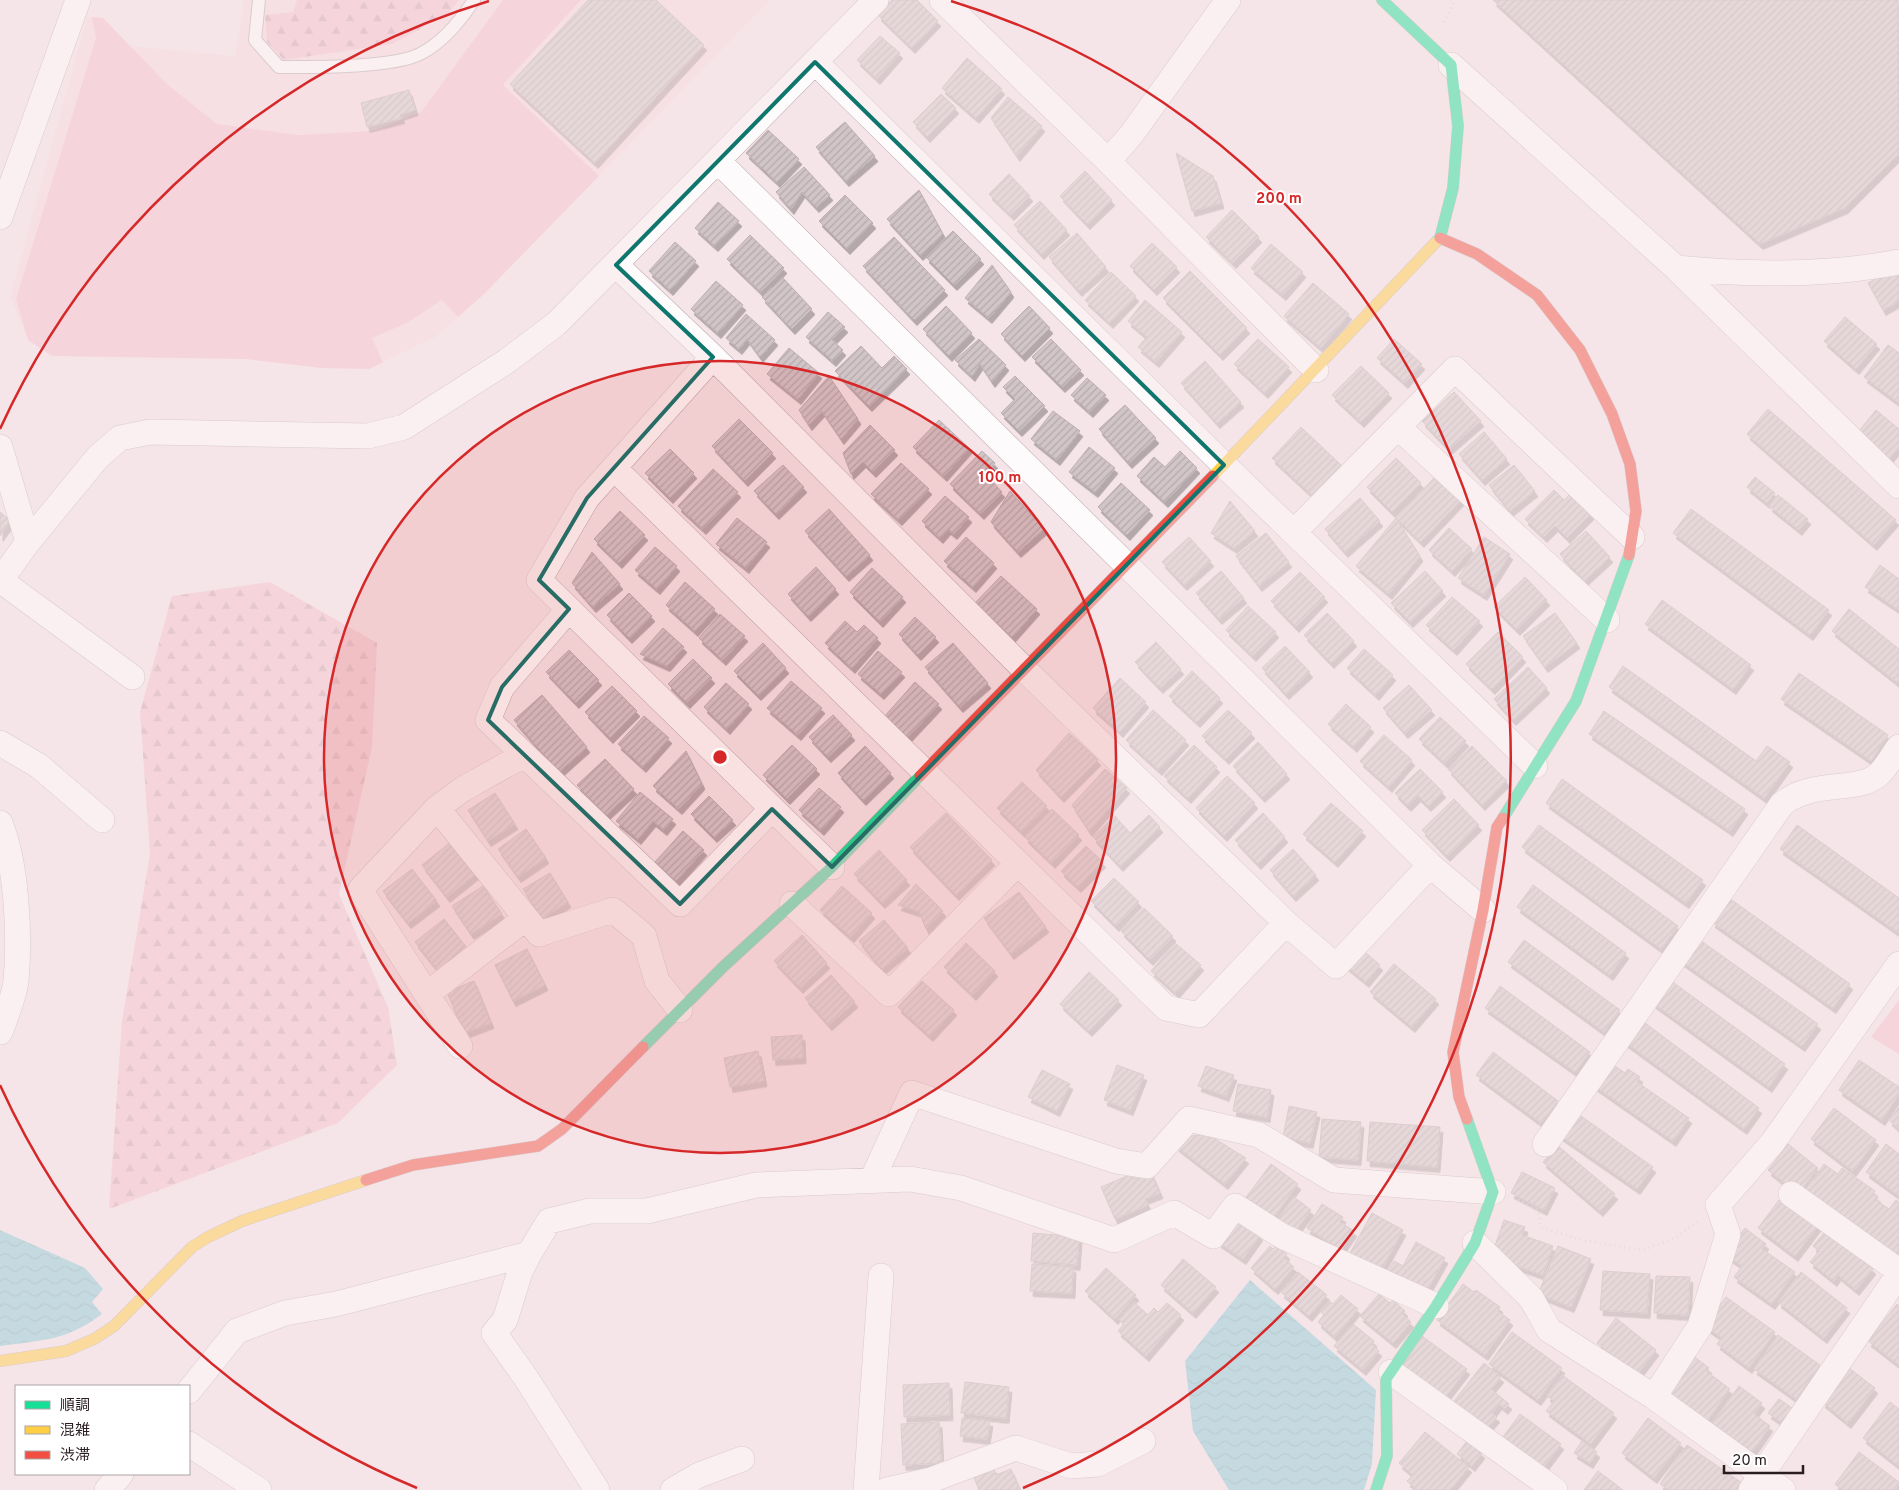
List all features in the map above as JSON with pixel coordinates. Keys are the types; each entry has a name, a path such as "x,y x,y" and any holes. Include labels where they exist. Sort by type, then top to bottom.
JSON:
{"street":[{"path":"0,217 78,0"},
{"path":"132,677 0,580 28,542 98,457 120,438 150,432 368,436 404,427 507,361 556,324 876,0"},
{"path":"942,0 1108,161 1316,370"},
{"path":"1108,161 1131,135 1228,0"},
{"path":"1382,0 1451,66 1676,268 1899,486"},
{"path":"816,62 1224,465 1535,766"},
{"path":"0,1361 66,1351 94,1339 114,1326 192,1246 208,1236 242,1221 412,1164 514,1152 538,1146 562,1129 722,967 832,867 923,771 1316,370 1440,238 1453,188 1458,126 1451,66"},
{"path":"718,161 1430,865 1483,910"},
{"path":"1376,1490 1387,1456 1386,1379 1436,1306 1474,1244 1492,1192 1459,1097 1453,1052 1483,910 1497,827 1576,701 1607,620 1630,552 1636,511 1630,464 1612,414 1580,350 1537,295 1477,254 1440,238"},
{"path":"1676,268 1712,272 1793,273 1899,262"},
{"path":"616,265 713,357 1024,668 1286,923 1336,966 1430,865"},
{"path":"713,357 587,498 539,580 832,867"},
{"path":"1294,532 1455,369 1632,537"},
{"path":"1398,427 1607,620"},
{"path":"0,447 28,542"},
{"path":"614,468 1166,1008 1199,1015 1286,923"},
{"path":"569,610 502,687 488,720 680,904 772,809"},
{"path":"0,743 40,766 102,820"},
{"path":"1545,1144 1782,804 1793,795 1815,788 1865,782 1878,775 1899,747"},
{"path":"460,1046 360,890 437,808 463,789 524,755"},
{"path":"437,808 539,934 613,910 644,936 657,981 680,1010"},
{"path":"0,823 7,839 16,910 16,983 0,1032"},
{"path":"792,904 889,994 1018,863"},
{"path":"426,994 526,918"},
{"path":"1654,1397 1700,1326 1728,1234 1718,1205 1774,1142 1899,964"},
{"path":"872,1180 912,1093 1116,1161 1147,1166 1189,1119 1259,1135 1334,1180 1492,1192"},
{"path":"598,1490 526,1378 494,1333 506,1320 520,1272 549,1221 590,1211 647,1211 756,1185 910,1179 961,1188 1114,1240 1174,1213 1213,1236 1235,1206 1282,1236 1436,1306"},
{"path":"1756,1482 1899,1273 1791,1194"},
{"path":"1474,1244 1531,1298 1549,1330 1654,1397 1756,1482 1784,1490"},
{"path":"190,1390 237,1332 285,1313 336,1304 529,1254"},
{"path":"866,1490 881,1276"},
{"path":"1391,1372 1555,1490"},
{"path":"888,1490 931,1480 1016,1448 1071,1466 1098,1464 1143,1441"},
{"path":"190,1445 259,1490"},
{"path":"673,1490 699,1475 742,1459"},
{"path":"107,1490 119,1475"}],"lane":[{"path":"259,0 256,40 279,67 396,61 420,54 447,34 474,0"}],"path":[{"path":"1492,1192 1504,1192 1538,1211 1541,1226 1582,1240 1643,1250 1677,1237 1718,1205"}],"highlighted area":[{"path":"815,62 1224,465 832,867 772,809 680,904 488,720 502,687 569,609 539,580 587,498 713,357 616,265"}],"shaded area":[{"path":"244,0 770,0 484,294 437,336 369,369 321,368 246,359 52,356 28,340 10,297 87,17 103,18 130,46 235,56"}],"green space":[{"path":"297,0 459,0 448,14 392,44 284,60 267,42 265,15 293,12"},
{"path":"503,0 581,0 503,85 599,176 484,294 458,317 442,300 407,323 372,338 383,362 369,369 321,368 246,359 52,356 28,340 16,299 96,38 92,17 103,18 168,85 217,124 299,135 372,131 421,112"},
{"path":"270,582 377,643 372,747 339,894 388,1007 397,1065 338,1123 109,1209 122,1021 150,854 140,712 172,596"},
{"path":"1899,1000 1899,1054 1871,1037"}],"water":[{"path":"0,1230 85,1268 103,1289 92,1302 102,1314 77,1330 54,1338 0,1346"},
{"path":"1250,1280 1376,1390 1372,1464 1364,1490 1229,1490 1193,1431 1185,1361"}],"building":[{"path":"588,0 656,0 704,45 595,163 510,84"},
{"path":"892,0 917,0 938,21 912,48 878,15"},
{"path":"1493,0 1898,0 1899,154 1845,208 1760,244"},
{"path":"880,36 900,53 877,79 857,60"},
{"path":"967,58 1002,89 976,118 942,88"},
{"path":"409,90 415,110 400,115 402,118 367,127 361,103"},
{"path":"941,94 956,108 927,137 913,122"},
{"path":"1008,97 1042,126 1017,156 991,118"},
{"path":"845,122 875,156 846,181 816,147"},
{"path":"768,130 799,159 777,182 746,153"},
{"path":"1176,153 1213,176 1221,203 1192,211"},
{"path":"804,167 830,195 816,207 802,192 791,209 776,192"},
{"path":"1085,171 1112,200 1087,224 1060,196"},
{"path":"1009,174 1030,196 1011,215 989,194"},
{"path":"919,190 943,234 920,255 887,219"},
{"path":"845,195 873,223 847,249 819,221"},
{"path":"1040,201 1067,230 1041,254 1014,225"},
{"path":"718,202 739,221 715,246 695,228"},
{"path":"1232,210 1259,237 1233,263 1206,237"},
{"path":"953,231 981,259 954,285 926,257"},
{"path":"1077,233 1106,267 1079,291 1049,257"},
{"path":"750,235 784,268 761,292 727,259"},
{"path":"894,237 945,290 914,320 863,266"},
{"path":"675,242 696,261 670,290 649,271"},
{"path":"1152,243 1177,267 1154,290 1130,266"},
{"path":"1271,244 1303,272 1283,295 1251,268"},
{"path":"992,265 1011,292 989,318 965,298"},
{"path":"1899,266 1899,301 1883,310 1868,283"},
{"path":"1190,271 1247,328 1220,355 1163,298"},
{"path":"1111,272 1136,296 1110,323 1085,300"},
{"path":"783,278 812,309 792,329 762,297"},
{"path":"716,281 743,305 718,333 691,309"},
{"path":"1313,283 1349,314 1321,348 1284,316"},
{"path":"1145,300 1182,332 1156,362 1138,347 1147,337 1128,321"},
{"path":"946,306 972,333 949,356 923,329"},
{"path":"1029,306 1050,328 1022,356 1001,334"},
{"path":"828,312 845,327 832,340 843,350 833,361 806,337"},
{"path":"746,314 775,340 760,357 747,339 739,349 726,338"},
{"path":"1845,317 1877,344 1856,369 1824,341"},
{"path":"979,339 1006,365 992,382 980,364 972,376 955,360"},
{"path":"1051,339 1081,370 1062,387 1032,357"},
{"path":"1258,339 1289,367 1265,393 1234,364"},
{"path":"1394,339 1422,364 1405,383 1377,358"},
{"path":"1888,345 1899,353 1899,403 1864,377"},
{"path":"861,346 882,368 894,356 907,369 869,406 835,371"},
{"path":"789,348 819,373 798,399 767,374"},
{"path":"1205,361 1241,402 1217,423 1181,383"},
{"path":"1361,366 1389,393 1361,422 1332,395"},
{"path":"829,376 858,419 841,439 822,411 809,425 799,410"},
{"path":"1015,376 1045,406 1019,431 1001,413 1015,399 1003,387"},
{"path":"1087,378 1106,395 1090,412 1071,395"},
{"path":"1454,392 1481,421 1449,449 1422,421"},
{"path":"1125,405 1156,438 1129,463 1099,429"},
{"path":"1768,409 1896,520 1874,545 1747,434"},
{"path":"1876,410 1899,429 1899,447 1886,462 1855,436"},
{"path":"1053,411 1080,431 1057,460 1031,439"},
{"path":"739,419 773,453 745,481 712,446"},
{"path":"939,420 969,448 944,476 913,447"},
{"path":"870,425 895,450 873,472 863,462 851,474 843,453"},
{"path":"1301,427 1341,465 1312,495 1272,458"},
{"path":"1484,432 1507,459 1482,480 1459,454"},
{"path":"1089,447 1115,468 1095,492 1069,472"},
{"path":"670,449 694,473 670,498 645,473"},
{"path":"982,451 995,463 985,474 1002,492 981,514 950,484"},
{"path":"1180,451 1197,468 1165,502 1137,476 1154,457 1165,467"},
{"path":"1396,458 1421,483 1392,512 1367,487"},
{"path":"901,463 929,489 899,520 871,494"},
{"path":"783,465 804,487 776,514 754,491"},
{"path":"1514,465 1535,491 1510,511 1489,485"},
{"path":"713,469 738,492 703,529 678,506"},
{"path":"1436,476 1461,500 1421,542 1396,518"},
{"path":"1755,477 1775,493 1767,503 1747,487"},
{"path":"1121,483 1150,510 1127,535 1098,507"},
{"path":"1554,490 1564,500 1570,494 1591,514 1567,538 1555,526 1544,537 1525,519"},
{"path":"1010,491 1044,529 1018,552 991,522"},
{"path":"1778,495 1808,519 1799,530 1769,506"},
{"path":"945,496 969,517 954,534 948,529 940,538 922,521"},
{"path":"1360,498 1380,521 1345,552 1325,529"},
{"path":"1230,501 1255,531 1234,548 1211,533"},
{"path":"829,509 870,555 846,576 805,531"},
{"path":"1691,509 1829,610 1810,635 1673,533"},
{"path":"620,511 645,535 619,563 594,539"},
{"path":"0,512 11,521 0,536"},
{"path":"737,518 767,542 746,568 716,544"},
{"path":"1396,518 1420,556 1389,594 1356,566"},
{"path":"1449,528 1472,549 1452,571 1429,550"},
{"path":"1586,531 1610,557 1584,581 1560,554"},
{"path":"1266,533 1289,562 1259,586 1236,556"},
{"path":"966,537 994,563 973,587 944,561"},
{"path":"1189,537 1211,561 1184,585 1162,562"},
{"path":"1484,537 1510,554 1484,595 1458,578"},
{"path":"655,547 677,566 657,589 635,570"},
{"path":"592,552 620,584 593,607 572,583"},
{"path":"1880,565 1899,579 1899,610 1865,587"},
{"path":"816,567 836,589 808,616 788,594"},
{"path":"872,568 903,597 880,622 850,592"},
{"path":"1221,571 1244,598 1219,619 1196,593"},
{"path":"1425,571 1443,591 1410,622 1391,603"},
{"path":"1300,572 1325,597 1296,627 1271,601"},
{"path":"1001,576 1037,609 1012,637 975,603"},
{"path":"1525,577 1547,600 1517,630 1494,607"},
{"path":"685,582 715,609 695,631 666,605"},
{"path":"629,593 652,616 629,638 607,615"},
{"path":"1452,597 1480,621 1454,650 1426,625"},
{"path":"1662,600 1751,665 1733,689 1645,624"},
{"path":"1248,606 1276,632 1253,656 1226,630"},
{"path":"1849,609 1899,649 1899,684 1832,631"},
{"path":"1327,613 1354,641 1331,663 1304,635"},
{"path":"1555,613 1577,643 1545,667 1523,636"},
{"path":"720,614 745,636 723,660 699,638"},
{"path":"915,617 936,637 918,655 899,634"},
{"path":"845,621 857,632 864,625 878,638 852,668 825,643"},
{"path":"663,628 684,647 667,666 640,654"},
{"path":"1498,632 1523,657 1492,689 1466,664"},
{"path":"1156,642 1181,669 1160,688 1135,662"},
{"path":"763,643 786,668 758,695 734,671"},
{"path":"953,643 988,683 960,707 925,667"},
{"path":"1285,646 1310,672 1286,694 1262,668"},
{"path":"1364,649 1393,675 1376,695 1347,668"},
{"path":"569,650 599,680 576,703 546,672"},
{"path":"878,651 902,672 881,694 858,674"},
{"path":"693,659 712,678 687,703 668,684"},
{"path":"1623,666 1756,761 1767,746 1790,762 1764,798 1609,687"},
{"path":"1528,667 1547,688 1513,720 1494,699"},
{"path":"1192,671 1220,698 1197,722 1169,696"},
{"path":"1799,673 1888,735 1871,761 1781,699"},
{"path":"1120,678 1146,702 1120,732 1093,708"},
{"path":"791,681 822,708 798,735 767,708"},
{"path":"915,682 939,704 907,738 884,717"},
{"path":"726,683 749,704 727,729 704,707"},
{"path":"1409,685 1432,710 1405,733 1383,708"},
{"path":"612,686 637,711 610,738 585,712"},
{"path":"542,695 587,747 559,772 514,720"},
{"path":"1346,704 1371,727 1354,747 1328,724"},
{"path":"1153,710 1186,740 1159,770 1126,740"},
{"path":"1228,710 1252,733 1226,759 1202,736"},
{"path":"1604,711 1745,809 1730,831 1589,734"},
{"path":"833,715 852,735 828,757 809,737"},
{"path":"644,716 669,738 643,767 618,744"},
{"path":"1440,717 1466,741 1445,763 1419,739"},
{"path":"1069,733 1098,760 1061,797 1036,770"},
{"path":"1384,735 1412,760 1389,787 1360,761"},
{"path":"1258,742 1287,774 1262,797 1233,766"},
{"path":"792,745 817,769 787,799 763,775"},
{"path":"1194,745 1217,767 1188,798 1164,776"},
{"path":"865,746 891,773 863,800 838,773"},
{"path":"1472,746 1507,781 1482,805 1448,769"},
{"path":"686,751 702,784 679,809 653,786"},
{"path":"605,759 634,789 606,815 577,785"},
{"path":"1105,769 1127,788 1089,831 1072,805"},
{"path":"1420,769 1443,792 1428,806 1418,796 1408,806 1395,793"},
{"path":"1227,776 1255,803 1224,836 1196,808"},
{"path":"1562,779 1703,880 1686,903 1546,803"},
{"path":"1022,782 1047,806 1022,832 997,808"},
{"path":"819,788 841,807 821,830 799,810"},
{"path":"640,792 673,819 664,830 653,821 638,839 616,821"},
{"path":"495,793 515,824 488,841 468,810"},
{"path":"709,796 733,820 714,837 691,814"},
{"path":"1454,799 1479,825 1447,856 1422,830"},
{"path":"1331,803 1363,831 1335,862 1303,834"},
{"path":"1052,809 1079,835 1052,863 1025,837"},
{"path":"946,813 992,860 956,895 910,847"},
{"path":"1263,813 1285,837 1258,864 1235,840"},
{"path":"1149,815 1160,827 1120,866 1093,837 1115,816 1130,833"},
{"path":"1539,825 1678,926 1661,949 1522,847"},
{"path":"1797,825 1899,898 1899,933 1780,849"},
{"path":"526,829 546,858 518,877 498,849"},
{"path":"683,831 704,850 676,881 655,862"},
{"path":"452,841 477,873 447,897 422,865"},
{"path":"1086,846 1103,862 1078,887 1061,871"},
{"path":"1293,849 1316,875 1293,896 1270,870"},
{"path":"879,850 907,880 882,903 854,874"},
{"path":"412,869 437,901 408,923 383,891"},
{"path":"550,873 568,902 542,919 523,889"},
{"path":"1114,878 1139,902 1116,926 1091,901"},
{"path":"916,884 943,911 926,929 919,912 898,905"},
{"path":"1533,885 1626,953 1610,975 1517,907"},
{"path":"483,886 502,914 471,934 452,906"},
{"path":"842,886 872,913 851,937 820,910"},
{"path":"1019,892 1046,927 1011,954 984,918"},
{"path":"1729,898 1850,984 1833,1008 1712,922"},
{"path":"1144,908 1173,936 1150,960 1121,931"},
{"path":"444,919 468,949 439,972 415,942"},
{"path":"884,920 908,948 882,969 859,941"},
{"path":"802,935 827,963 800,988 774,961"},
{"path":"1697,938 1818,1024 1802,1046 1681,961"},
{"path":"1524,940 1620,1010 1604,1032 1508,962"},
{"path":"966,943 995,971 973,995 944,967"},
{"path":"1175,943 1201,965 1176,993 1151,971"},
{"path":"1359,947 1380,965 1366,982 1344,964"},
{"path":"527,949 545,985 513,1001 495,965"},
{"path":"1394,964 1436,999 1412,1027 1370,992"},
{"path":"1089,972 1119,1000 1089,1031 1060,1004"},
{"path":"831,975 855,1002 829,1025 805,998"},
{"path":"1670,980 1785,1064 1769,1087 1653,1003"},
{"path":"474,981 491,1023 464,1033 447,992"},
{"path":"922,981 954,1010 930,1036 898,1007"},
{"path":"1500,986 1590,1052 1575,1072 1485,1008"},
{"path":"1641,1020 1759,1108 1744,1129 1625,1042"},
{"path":"802,1035 803,1058 773,1060 771,1037"},
{"path":"758,1051 764,1081 730,1087 724,1058"},
{"path":"1493,1052 1558,1101 1541,1123 1476,1075"},
{"path":"1605,1059 1625,1073 1628,1069 1640,1077 1637,1082 1689,1118 1673,1141 1589,1082"},
{"path":"1859,1060 1899,1087 1899,1094 1882,1120 1839,1090"},
{"path":"1117,1065 1144,1075 1130,1110 1104,1100"},
{"path":"1206,1066 1234,1075 1226,1096 1198,1086"},
{"path":"1042,1070 1070,1084 1057,1111 1028,1097"},
{"path":"1238,1084 1271,1090 1267,1117 1233,1111"},
{"path":"1289,1106 1317,1112 1310,1143 1283,1137"},
{"path":"1899,1107 1899,1129 1889,1120"},
{"path":"1834,1108 1876,1140 1853,1171 1811,1139"},
{"path":"1571,1109 1653,1167 1637,1189 1555,1132"},
{"path":"1322,1119 1361,1122 1358,1160 1319,1157"},
{"path":"1370,1122 1440,1127 1437,1167 1367,1161"},
{"path":"1207,1134 1246,1158 1225,1184 1176,1146 1183,1137"},
{"path":"1788,1144 1818,1168 1798,1194 1768,1170"},
{"path":"1886,1144 1899,1154 1899,1196 1866,1172"},
{"path":"1557,1145 1615,1194 1600,1211 1543,1162"},
{"path":"1271,1164 1298,1184 1272,1220 1244,1200"},
{"path":"1824,1164 1838,1174 1842,1168 1875,1191 1873,1194 1878,1197 1876,1200 1889,1209 1896,1200 1899,1202 1899,1254 1896,1252 1891,1258 1802,1194"},
{"path":"1151,1172 1160,1193 1145,1199 1148,1205 1115,1219 1101,1187 1134,1173 1136,1179"},
{"path":"1522,1172 1555,1188 1544,1210 1511,1193"},
{"path":"1294,1197 1311,1210 1293,1234 1276,1221"},
{"path":"1779,1200 1801,1217 1805,1211 1820,1223 1795,1256 1758,1228"},
{"path":"1322,1204 1343,1217 1340,1222 1354,1231 1341,1250 1307,1228"},
{"path":"1372,1213 1403,1230 1380,1272 1349,1255"},
{"path":"1235,1217 1260,1235 1243,1259 1218,1242"},
{"path":"1504,1220 1525,1227 1522,1235 1553,1246 1543,1275 1491,1257"},
{"path":"1745,1228 1766,1244 1762,1249 1795,1272 1772,1304 1734,1277 1742,1266 1726,1255"},
{"path":"1827,1229 1869,1257 1865,1262 1873,1269 1856,1290 1838,1275 1834,1281 1810,1262 1819,1251 1813,1246"},
{"path":"1033,1233 1079,1237 1077,1265 1031,1261"},
{"path":"1416,1242 1445,1258 1424,1296 1386,1275 1394,1261 1403,1266"},
{"path":"1276,1245 1287,1254 1284,1258 1294,1267 1275,1289 1251,1268 1270,1246 1273,1249"},
{"path":"1558,1246 1591,1259 1571,1307 1538,1294"},
{"path":"1183,1259 1216,1287 1193,1313 1161,1285"},
{"path":"1032,1264 1073,1267 1072,1293 1030,1291"},
{"path":"1106,1268 1136,1295 1115,1319 1085,1291"},
{"path":"1603,1271 1650,1274 1647,1313 1600,1310"},
{"path":"1298,1272 1327,1295 1309,1316 1281,1292"},
{"path":"1801,1272 1847,1308 1824,1338 1778,1302"},
{"path":"1656,1276 1690,1277 1688,1315 1654,1313"},
{"path":"1463,1284 1474,1292 1476,1290 1500,1307 1498,1311 1510,1320 1485,1355 1437,1320"},
{"path":"1379,1294 1390,1303 1393,1300 1405,1311 1402,1314 1411,1322 1393,1343 1360,1316"},
{"path":"1341,1295 1358,1309 1335,1337 1318,1322 1324,1315 1320,1311 1329,1301 1333,1304"},
{"path":"1726,1297 1775,1332 1749,1368 1717,1344 1722,1338 1705,1326"},
{"path":"1134,1302 1148,1315 1154,1308 1158,1312 1167,1303 1181,1315 1146,1356 1118,1331 1124,1324 1119,1320"},
{"path":"1897,1304 1899,1306 1899,1365 1868,1341"},
{"path":"1616,1318 1656,1350 1637,1375 1597,1343"},
{"path":"1353,1324 1374,1341 1372,1345 1379,1351 1363,1370 1334,1346"},
{"path":"1512,1332 1562,1368 1538,1400 1489,1364"},
{"path":"1778,1335 1820,1365 1796,1399 1754,1369"},
{"path":"1422,1336 1467,1369 1444,1399 1399,1366"},
{"path":"1691,1354 1709,1368 1706,1371 1730,1389 1707,1421 1664,1390"},
{"path":"1484,1363 1501,1377 1491,1389 1509,1404 1505,1409 1499,1404 1492,1413 1497,1417 1487,1428 1454,1401"},
{"path":"1849,1368 1875,1388 1848,1423 1822,1402"},
{"path":"1562,1375 1614,1413 1591,1444 1546,1411 1554,1401 1547,1396"},
{"path":"965,1382 1009,1387 1006,1418 961,1413"},
{"path":"949,1383 950,1415 904,1417 903,1385"},
{"path":"1739,1386 1762,1403 1754,1414 1770,1426 1752,1452 1712,1423"},
{"path":"1779,1399 1795,1410 1785,1425 1768,1413"},
{"path":"1890,1402 1899,1409 1899,1466 1863,1438"},
{"path":"1520,1414 1561,1444 1543,1468 1503,1437"},
{"path":"962,1418 990,1421 987,1439 960,1436"},
{"path":"1648,1418 1681,1443 1654,1478 1622,1453"},
{"path":"939,1422 941,1463 903,1465 901,1424"},
{"path":"1425,1432 1469,1467 1450,1490 1417,1490 1407,1481 1413,1475 1399,1463"},
{"path":"1467,1441 1482,1453 1472,1466 1457,1454"},
{"path":"1582,1441 1597,1452 1590,1463 1574,1453"},
{"path":"1687,1445 1745,1485 1742,1490 1669,1490 1660,1484"},
{"path":"1859,1452 1899,1482 1896,1490 1842,1490 1835,1484"},
{"path":"993,1467 996,1475 1011,1469 1020,1490 979,1490 973,1475"},
{"path":"1598,1471 1623,1490 1584,1490"}],"traffic: fast":[{"path":"1382,0 1451,65 1458,126 1453,188 1440,238 1436,242"},
{"path":"1503,818 1576,701 1629,555"},
{"path":"643,1047 723,967 832,867 920,776"},
{"path":"1376,1490 1387,1456 1386,1379 1436,1306 1475,1243 1493,1192 1467,1119"}],"traffic: slow":[{"path":"1213,476 1436,242"},
{"path":"0,1361 66,1351 94,1339 114,1326 192,1247 208,1237 242,1221 366,1180"}],"traffic: jam":[{"path":"1440,238 1477,254 1537,295 1580,350 1612,414 1630,464 1636,511 1629,555"},
{"path":"920,776 1213,476"},
{"path":"1467,1119 1459,1097 1453,1052 1483,910 1497,827 1503,818"},
{"path":"366,1180 413,1165 538,1146 562,1129 643,1047"}]}
